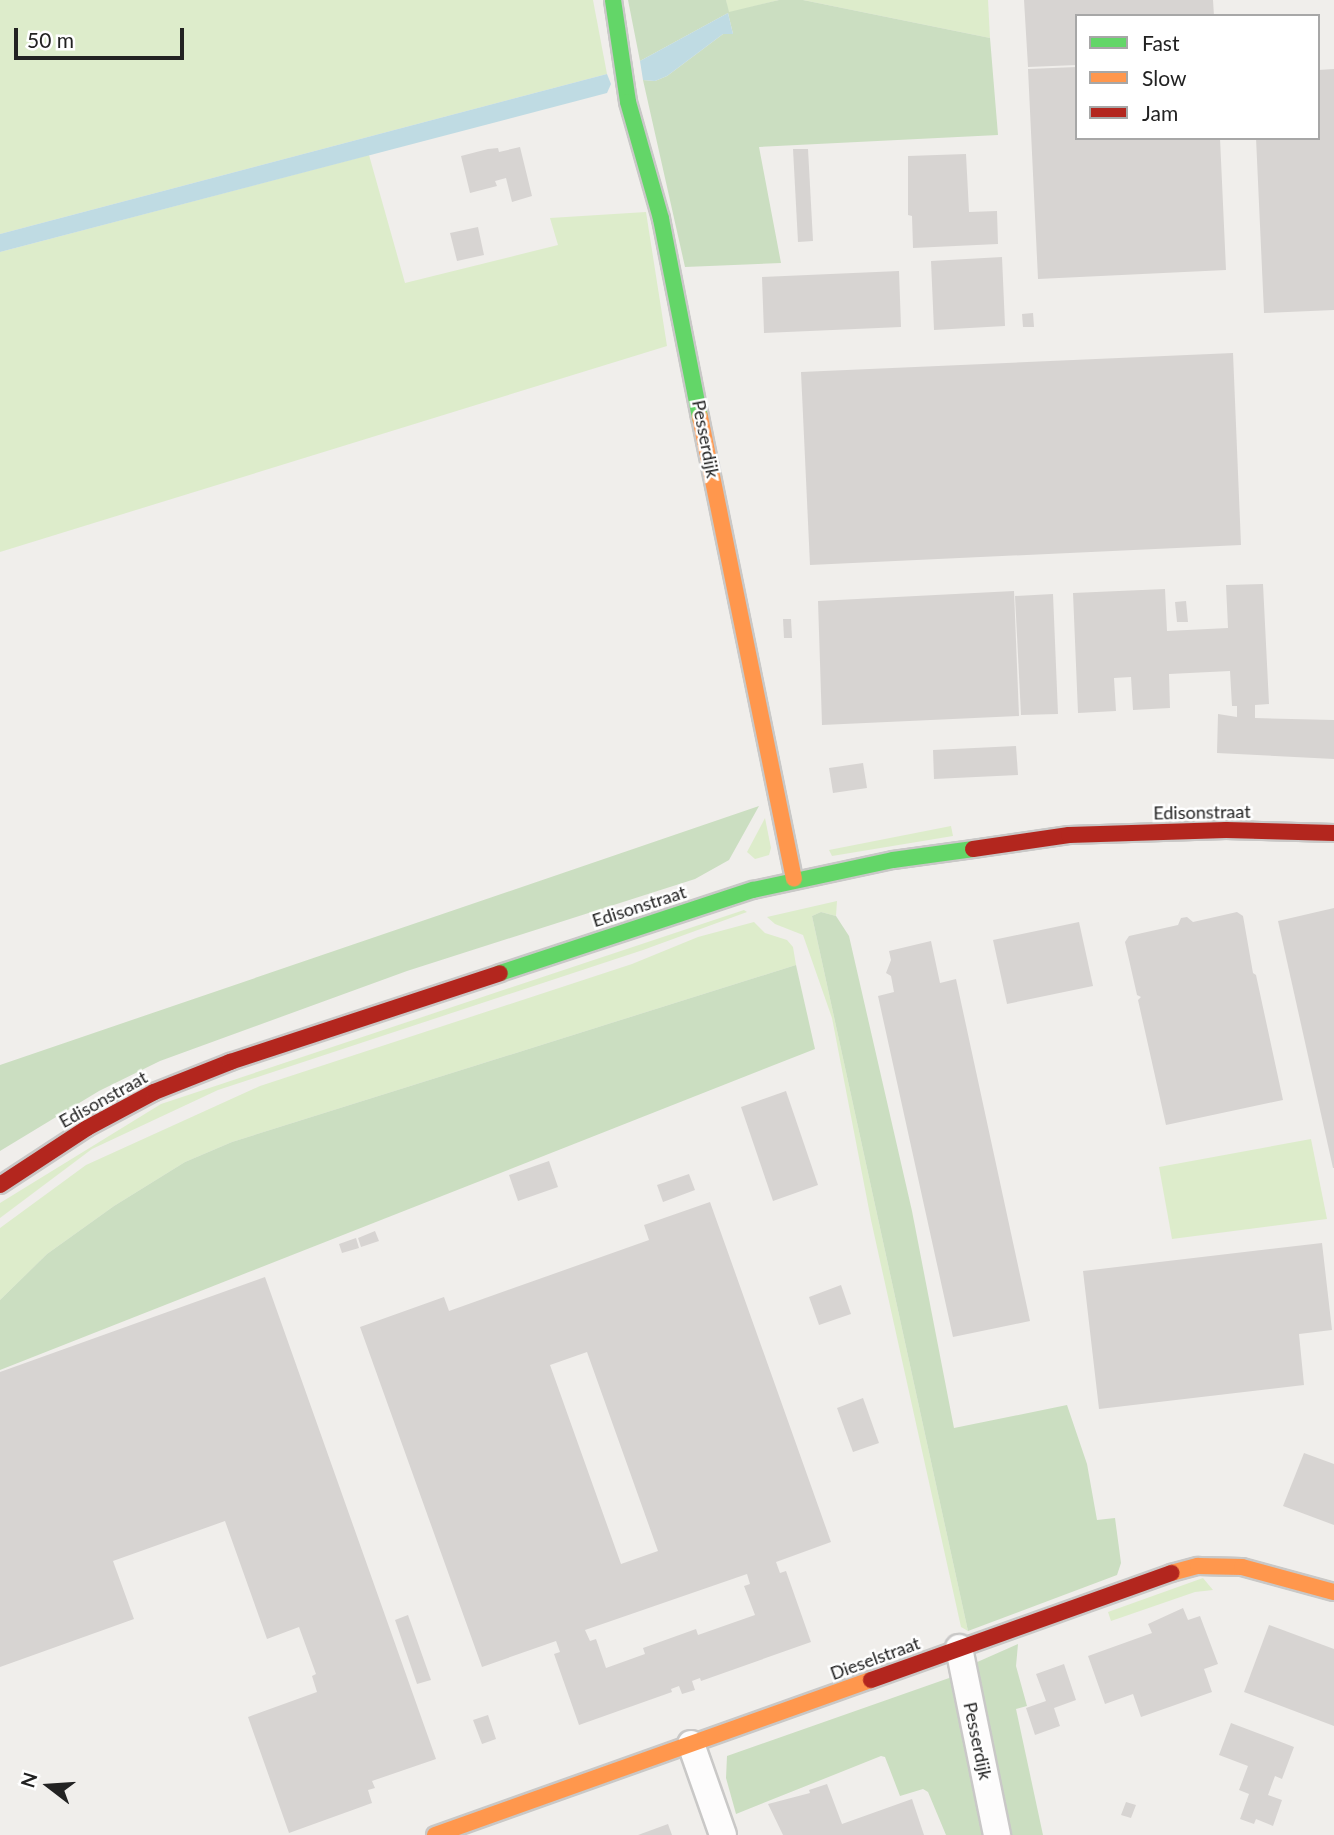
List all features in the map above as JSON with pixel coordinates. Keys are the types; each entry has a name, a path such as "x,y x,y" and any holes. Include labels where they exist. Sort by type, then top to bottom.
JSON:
{"street":[{"name":"Pesserdijk","path":"613,0 628,102 661,219 774,791 794,879"},
{"name":"Edisonstraat","path":"0,1185 98,1122 154,1092 230,1062 446,989 794,879 915,856 1069,835 1226,830 1334,833"},
{"name":"Dieselstraat","path":"435,1835 1115,1591 1198,1566 1242,1567 1334,1592"},
{"name":"Pesserdijk","path":"959,1648 997,1835"},
{"path":"691,1744 723,1835"}],"green space":[{"path":"0,0 593,0 607,74 0,234"},
{"path":"628,0 726,0 729,12 779,0 803,0 990,38 998,135 759,147 781,263 685,267 643,80 655,81 667,76 723,34 733,34 728,13 640,61"},
{"path":"726,0 779,0 728,13"},
{"path":"803,0 988,0 990,38"},
{"path":"369,155 405,283 558,245 550,218 646,212 667,346 0,552 0,252"},
{"path":"759,806 729,860 695,879 407,971 160,1061 99,1091 0,1151 0,1065"},
{"path":"765,818 771,848 769,855 755,859 747,852"},
{"path":"951,826 953,836 832,856 829,850"},
{"path":"837,901 836,916 821,912 812,916 968,1631 961,1627 871,1220 832,1018 803,935 775,924 767,917"},
{"path":"744,910 747,912 643,950 218,1090 92,1149 0,1218 0,1203 161,1104"},
{"path":"821,912 836,916 849,936 912,1211 954,1428 1067,1405 1087,1464 1097,1520 1115,1518 1121,1563 1117,1575 968,1631 812,916"},
{"path":"754,922 765,933 787,940 793,947 796,965 232,1142 185,1162 114,1206 47,1254 0,1300 0,1228 86,1165 260,1086 632,964 698,937"},
{"path":"796,965 815,1049 0,1370 0,1300 47,1254 114,1206 185,1162 232,1142"},
{"path":"1311,1139 1327,1219 1172,1239 1159,1167"},
{"path":"1203,1578 1213,1590 1195,1592 1111,1621 1108,1612"},
{"path":"1018,1644 1016,1666 1027,1706 1016,1709 1043,1835 1009,1835 975,1663"},
{"path":"952,1677 985,1835 946,1835 928,1792 923,1789 900,1796 885,1757 881,1756 736,1814 726,1778 727,1756"}],"water":[{"path":"728,13 733,34 723,34 667,76 655,81 643,80 640,61"},
{"path":"607,74 611,84 607,93 0,252 0,234"}],"building":[{"path":"1024,0 1213,0 1214,14 1075,14 1075,65 1028,67"},
{"path":"1075,67 1075,140 1220,140 1226,270 1038,279 1028,69"},
{"path":"1334,69 1334,310 1264,313 1256,140 1320,140 1320,70"},
{"path":"520,147 532,196 512,202 506,178 495,181 497,186 470,193 461,156 488,149 498,148 499,152"},
{"path":"793,149 808,149 813,241 798,242"},
{"path":"966,154 969,212 997,211 998,244 913,248 912,216 908,215 908,156"},
{"path":"478,227 484,255 457,261 450,233"},
{"path":"1002,257 1005,326 934,330 931,261"},
{"path":"899,271 901,327 764,333 762,277"},
{"path":"1033,313 1034,327 1023,327 1022,314"},
{"path":"1233,353 1241,545 810,565 801,372"},
{"path":"1263,584 1269,704 1255,705 1255,718 1334,720 1334,759 1217,753 1218,714 1237,717 1237,706 1232,706 1230,671 1169,674 1170,708 1133,710 1131,677 1114,678 1116,711 1078,713 1073,593 1165,589 1167,631 1228,628 1226,585"},
{"path":"1014,591 1019,716 822,725 818,601"},
{"path":"1053,594 1058,714 1021,715 1015,596"},
{"path":"1186,601 1188,622 1177,622 1175,602"},
{"path":"783,619 791,619 792,638 784,638"},
{"path":"1016,746 1018,775 934,779 933,750"},
{"path":"863,763 867,788 833,793 829,768"},
{"path":"1334,908 1334,1168 1333,1168 1278,921"},
{"path":"1237,912 1243,916 1253,973 1256,975 1283,1100 1166,1125 1138,1000 1141,997 1137,995 1125,942 1129,936 1178,925 1181,918 1187,917 1193,922"},
{"path":"1079,922 1093,986 1007,1004 993,940"},
{"path":"931,941 940,983 956,979 1030,1321 953,1337 878,996 894,992 891,976 886,973 891,960 889,951"},
{"path":"786,1091 818,1185 773,1201 741,1107"},
{"path":"549,1161 558,1187 518,1201 509,1175"},
{"path":"689,1174 695,1190 663,1202 657,1185"},
{"path":"710,1202 831,1542 776,1562 780,1573 786,1571 811,1642 701,1681 700,1678 692,1681 695,1690 682,1694 679,1686 671,1689 672,1692 579,1725 554,1654 560,1652 556,1641 482,1667 360,1327 444,1297 449,1311 649,1240 644,1225","holes":["587,1352 658,1551 621,1564 550,1365","747,1574 750,1584 744,1586 755,1615 698,1635 696,1629 643,1648 645,1654 606,1668 596,1639 590,1641 585,1630"]},
{"path":"375,1231 379,1241 361,1247 358,1238"},
{"path":"356,1238 359,1248 342,1253 339,1244"},
{"path":"1322,1243 1332,1330 1299,1334 1304,1385 1099,1409 1083,1271"},
{"path":"265,1277 436,1759 372,1781 375,1788 368,1790 372,1803 289,1833 248,1717 317,1692 312,1676 316,1674 299,1627 267,1639 225,1521 113,1561 134,1619 0,1667 0,1372"},
{"path":"841,1285 851,1314 819,1325 809,1297"},
{"path":"863,1398 879,1443 853,1452 837,1408"},
{"path":"1304,1453 1334,1464 1334,1525 1283,1506"},
{"path":"1183,1608 1188,1620 1200,1616 1218,1664 1204,1669 1212,1692 1141,1717 1133,1694 1105,1704 1088,1656 1152,1633 1148,1624"},
{"path":"408,1615 431,1680 417,1684 395,1620"},
{"path":"1269,1625 1334,1649 1334,1726 1244,1692"},
{"path":"1064,1664 1076,1700 1054,1708 1060,1726 1035,1735 1026,1708 1046,1701 1036,1674"},
{"path":"488,1715 496,1739 482,1744 473,1720"},
{"path":"1231,1723 1294,1747 1282,1779 1275,1776 1268,1795 1282,1800 1273,1826 1256,1819 1254,1824 1240,1819 1249,1794 1239,1790 1248,1766 1219,1755"},
{"path":"827,1784 842,1824 912,1799 924,1835 783,1835 768,1804 810,1793 809,1790"},
{"path":"1126,1802 1136,1805 1131,1818 1121,1815"},
{"path":"668,1824 672,1835 638,1835"}],"traffic: fast":[{"path":"613,0 628,102 661,219 700,417"},
{"path":"500,973 753,890 893,860 973,849"}],"traffic: slow":[{"path":"700,417 794,879"},
{"path":"1171,1573 1198,1566 1242,1567 1334,1592"},
{"path":"435,1835 871,1680"}],"traffic: jam":[{"path":"973,849 1069,835 1226,830 1334,833"},
{"path":"0,1185 87,1128 154,1092 230,1062 500,973"},
{"path":"871,1680 1171,1573"}]}
